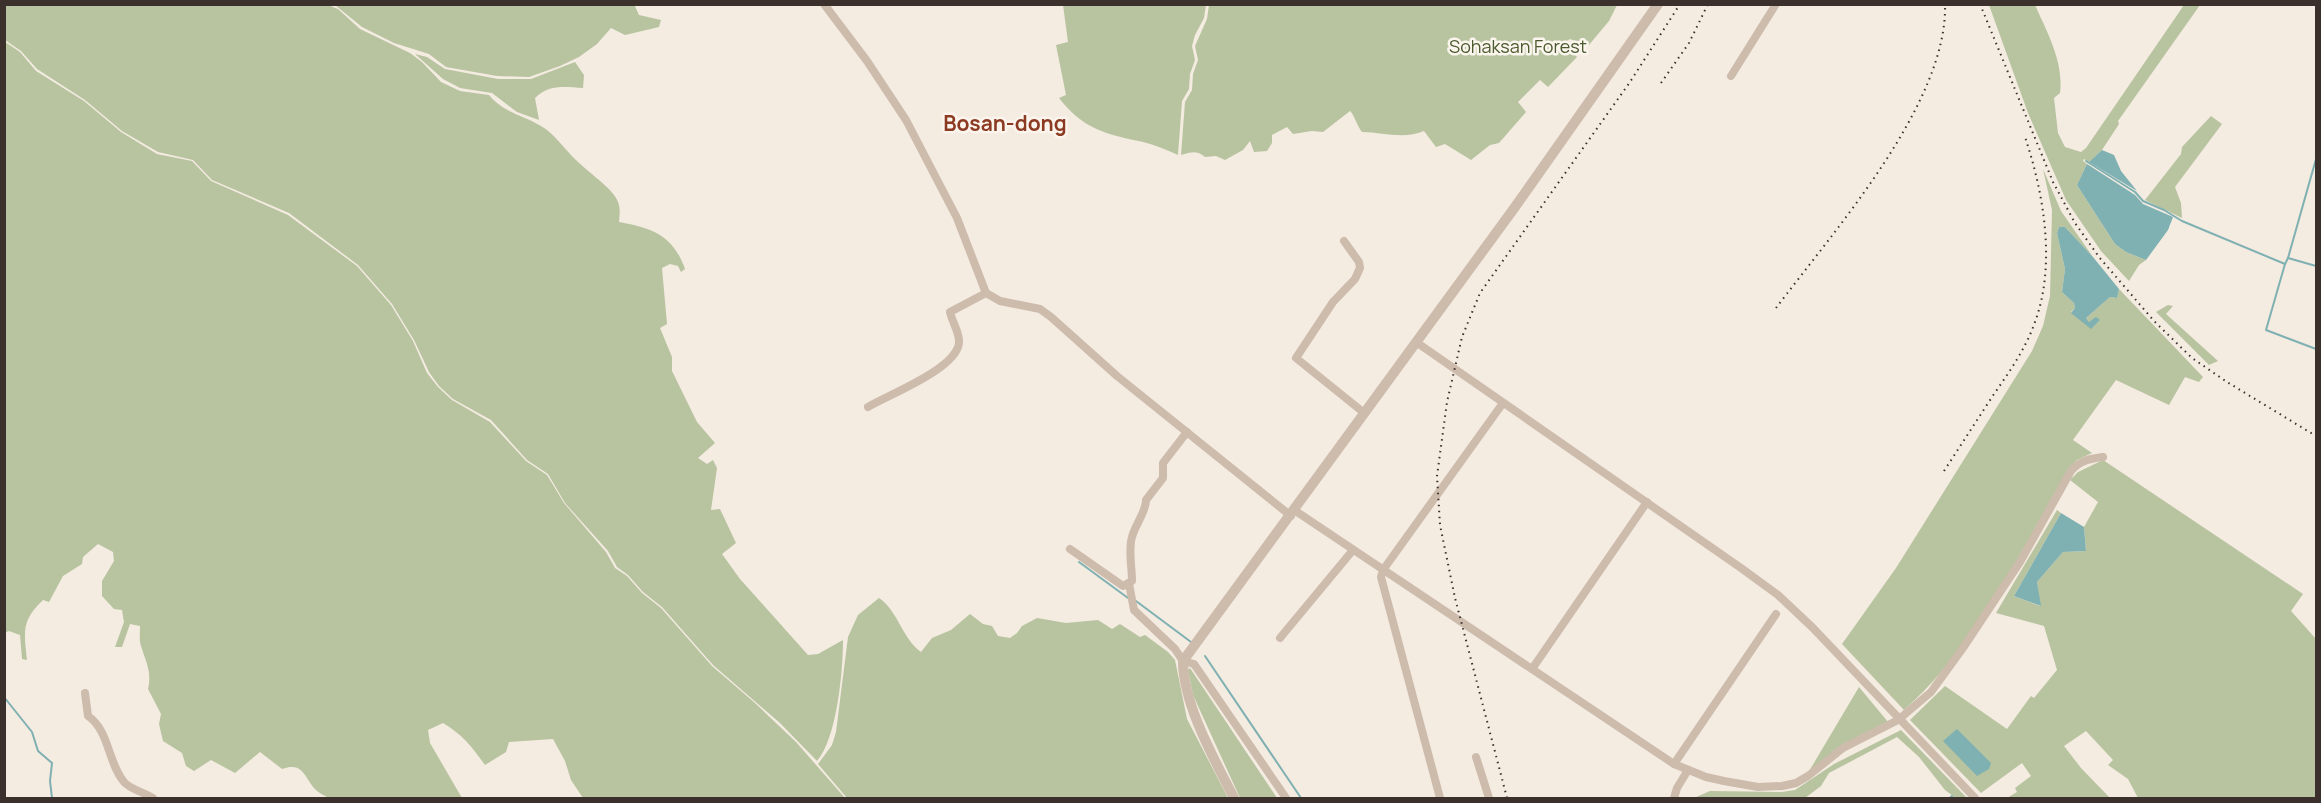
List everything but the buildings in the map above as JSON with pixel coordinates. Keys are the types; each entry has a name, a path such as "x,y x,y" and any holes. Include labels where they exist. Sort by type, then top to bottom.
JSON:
{"street":[{"path":"824,4 867,61 910,127 957,218 986,293 1000,301 1040,309 1186,432 1292,513 1353,550 1674,764 1706,777 1758,787 1796,783 1843,748 1898,720 1931,692 1963,648 2020,562 2071,471 2086,459 2103,457"},
{"path":"1183,661 1515,207 1658,4"},
{"path":"1731,76 1776,4"},
{"path":"1344,241 1359,262 1358,273 1348,289 1334,302 1296,358 1363,412"},
{"path":"868,407 951,360 956,353 959,338 951,312 986,293"},
{"path":"1416,342 1778,595 1812,627 1898,720 1975,798"},
{"path":"1440,798 1381,578 1383,570 1503,403"},
{"path":"1070,549 1123,586 1132,581 1131,539 1146,500 1163,478 1163,463 1186,432"},
{"path":"1532,669 1647,502"},
{"path":"1280,638 1353,550"},
{"path":"1129,584 1134,610 1175,649 1183,661 1183,672 1190,703 1234,798"},
{"path":"1674,764 1776,614"},
{"path":"1183,661 1194,664 1286,798"},
{"path":"85,693 88,716 94,720 121,777 128,785 153,798"},
{"path":"1476,757 1489,798"},
{"path":"1674,798 1688,770"}],"green space":[{"path":"634,4 639,15 661,20 659,27 625,35 611,28 597,44 579,57 529,77 497,76 446,67 429,54 394,43 362,27 335,5"},
{"name":"Sohaksan Forest","path":"1209,4 1617,5 1609,21 1588,46 1570,39 1565,42 1577,57 1548,87 1540,80 1518,102 1526,112 1499,143 1490,145 1471,160 1445,144 1436,147 1424,131 1408,135 1362,132 1350,111 1323,132 1293,134 1287,127 1272,135 1272,143 1267,151 1254,152 1250,141 1243,150 1225,160 1216,156 1205,157 1197,152 1181,155 1185,102 1192,90 1193,74 1198,60 1195,46 1207,19"},
{"path":"4,5 328,5 338,9 360,29 410,53 441,82 460,91 489,95 507,110 546,129 614,195 619,205 619,222 642,227 668,241 680,257 685,269 681,272 678,266 670,264 662,268 667,324 660,328 672,357 672,371 697,422 715,443 698,458 707,464 713,460 717,468 711,510 720,509 736,543 722,554 740,579 808,655 818,654 843,640 838,704 830,737 817,761 780,723 713,665 662,607 617,567 608,551 565,503 548,474 527,460 491,420 453,399 439,386 392,304 358,265 289,213 212,180 193,160 158,152 122,131 85,100 37,69 21,51 5,40"},
{"path":"1063,5 1206,5 1204,18 1192,46 1195,60 1190,74 1189,89 1182,101 1178,155 1096,129 1077,117 1059,98 1066,95 1056,45 1068,42"},
{"path":"1989,5 2035,5 2054,48 2061,81 2060,93 2054,98 2058,133 2065,147 2081,152 2184,5 2200,5 2118,121 2119,124 2102,150 2089,162 2084,159 2083,161 2087,164 2077,185 2115,244 2126,252 2146,260 2139,265 2129,281 2101,251 2066,200 2028,113"},
{"path":"5,42 20,52 36,71 84,101 121,132 157,154 192,161 211,181 288,215 357,266 391,305 413,341 427,373 438,387 452,400 490,422 526,461 547,475 564,503 606,552 615,568 627,576 642,593 661,608 712,666 796,742 845,798 583,798 571,780 565,761 553,739 509,742 506,752 485,765 467,742 443,723 428,730 430,743 462,798 328,798 316,790 299,769 289,767 282,769 260,752 235,773 211,760 194,771 186,766 182,753 163,741 159,724 161,714 148,689 149,672 140,644 140,626 130,624 122,647 115,647 124,622 122,610 114,609 102,596 102,581 114,561 113,552 98,544 83,557 82,564 63,576 49,602 43,600 31,614 27,621 25,634 27,660 22,659 20,635 9,631 4,633"},
{"path":"415,54 427,57 445,69 498,79 531,79 575,62 584,75 583,88 558,87 540,94 535,98 539,120 517,112 492,93 460,88 443,79"},
{"path":"2211,116 2222,124 2175,187 2181,203 2182,218 2145,200 2181,154 2182,147"},
{"path":"2043,169 2061,211 2093,257 2065,227 2059,227 2057,233 2065,269 2062,292 2074,303 2075,308 2071,312 2091,328 2100,320 2089,322 2086,318 2110,297 2117,298 2119,289 2203,377 2199,382 2185,377 2169,405 2116,380 2073,440 2092,453 2077,460 2069,469 1996,596 1975,627 1954,657 1904,710 1842,644 1896,568 2032,351 2043,326 2050,296 2052,210"},
{"path":"2168,305 2173,306 2166,314 2218,361 2209,365 2156,312"},
{"path":"2103,460 2303,594 2291,611 2316,639 2316,798 2138,798 2128,779 2108,765 2113,760 2086,731 2064,746 2081,768 2110,798 2007,798 2017,792 2015,788 2031,776 2022,763 1981,793 1910,720 1945,686 2007,729 2031,696 2034,698 2057,670 2044,626 1996,613 2057,510 2061,513 2014,596 2040,606 2037,582 2063,552 2086,551 2084,527 2098,502 2070,480 2078,472"},
{"path":"879,598 891,610 909,639 921,652 932,638 951,630 970,614 983,624 992,626 998,636 1010,638 1022,626 1037,618 1066,623 1098,620 1112,629 1120,624 1140,637 1145,635 1175,660 1187,719 1228,798 847,798 818,764 832,745 836,732 848,637 858,615"},
{"path":"1190,668 1277,798 1240,798 1193,695 1188,670"},
{"path":"1859,687 1888,722 1805,778"},
{"path":"1901,730 1967,798 1952,798 1953,796 1945,790 1919,757 1897,737 1829,773 1821,786 1805,798 1694,798 1710,791 1782,792 1795,790 1834,764"}],"water":[{"path":"2102,150 2114,155 2121,171 2137,191 2089,162"},
{"path":"2087,164 2135,195 2143,204 2173,217 2168,230 2146,260 2126,252 2115,244 2077,185"},
{"path":"2059,227 2065,227 2119,289 2117,298 2110,297 2086,318 2089,322 2096,317 2100,320 2091,329 2071,313 2075,308 2074,303 2062,292 2065,269 2057,233"},
{"path":"2061,513 2084,527 2086,551 2063,552 2037,582 2041,606 2014,596"},
{"path":"1957,729 1991,763 1989,769 1977,776 1943,741"}],"waterway":[{"path":"2288,258 2316,159"},
{"path":"2086,161 2135,192 2143,201 2182,221 2285,264 2266,330 2316,349"},
{"path":"2285,264 2288,258 2316,266"},
{"path":"1079,562 1128,598"},
{"path":"1136,601 1191,642"},
{"path":"1205,656 1301,798"},
{"path":"4,697 32,732 38,751 52,763 50,781 52,798"}],"railway":[{"path":"1507,798 1455,598 1440,525 1437,476 1447,402 1462,337 1480,293 1630,82 1680,4"},
{"path":"1661,83 1689,43 1708,4"},
{"path":"1776,308 1855,205 1908,124 1928,83 1941,42 1945,4"},
{"path":"1980,4 2053,182 2075,223 2099,257 2154,321 2192,358 2316,436"},
{"path":"1944,471 2012,368 2031,332 2041,300 2045,277 2045,229 2038,182 2025,137"}],"district":[{"name":"Bosan-dong","path":"1005,123"}]}
